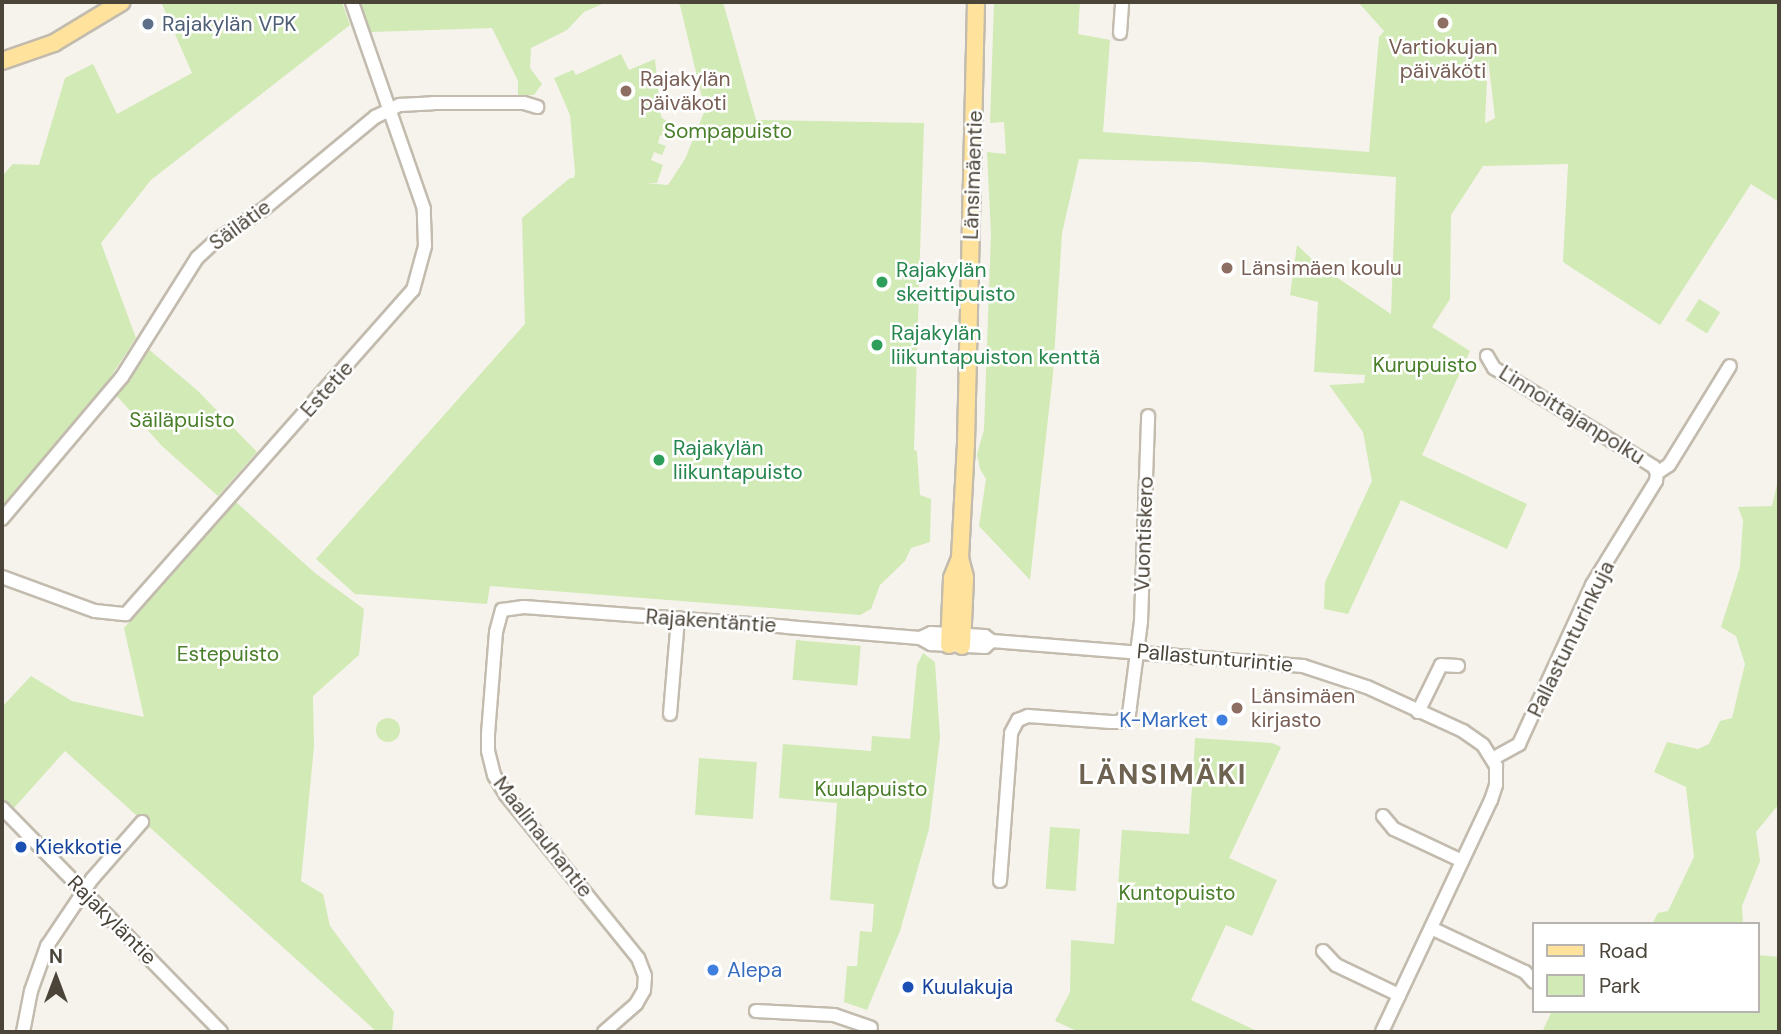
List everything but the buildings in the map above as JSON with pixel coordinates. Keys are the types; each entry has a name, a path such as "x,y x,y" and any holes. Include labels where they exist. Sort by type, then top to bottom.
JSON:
{"main road":[{"path":"2,61 51,44 122,2"},
{"name":"Länsimäentie","path":"956,640 952,578 960,558 966,443 976,2"}],"street":[{"name":"Estetie","path":"2,577 95,611 125,614 414,290 421,268 426,226 416,184 352,2"},
{"path":"1120,33 1122,2"},
{"path":"389,108 433,103 524,103 537,107"},
{"name":"Säilätie","path":"2,519 122,377 197,258 265,208 389,108"},
{"name":"Linnoittajanpolku","path":"1487,356 1494,368 1654,467 1657,473"},
{"name":"Pallastunturinkuja","path":"1494,758 1519,744 1592,586 1656,481 1657,473 1669,465 1730,366"},
{"name":"Vuontiskero","path":"1000,881 1014,726 1028,716 1111,722 1124,719 1131,708 1138,651 1148,416"},
{"name":"Rajakentäntie","path":"502,610 524,607 920,638 931,633 956,640"},
{"name":"Maalinauhantie","path":"502,610 496,632 488,734 488,751 494,775 506,795 638,958 645,976 644,990 636,1004 604,1032"},
{"path":"670,714 678,618"},
{"name":"Pallastunturintie","path":"956,640 985,647 992,641 1308,667 1367,687 1476,739 1494,758"},
{"path":"1418,712 1440,665 1458,666"},
{"path":"1382,1032 1496,785 1494,758"},
{"name":"Rajakyläntie","path":"2,808 221,1032"},
{"path":"1383,816 1394,830 1462,861"},
{"path":"23,1032 31,991 47,946 85,892 142,822"},
{"path":"1431,929 1525,972 1532,980"},
{"path":"1323,951 1336,965 1399,995"},
{"path":"757,1011 834,1015 871,1028"}],"green space":[{"path":"161,2 342,2 350,25 151,180 101,243 136,338 104,387 2,509 2,176 13,164 39,165 65,78 93,64 117,114 192,73"},
{"path":"360,2 607,2 584,12 567,30 531,48 530,68 542,84 534,95 518,95 518,81 492,28 371,32"},
{"name":"Rajakylän liikuntapuisto","path":"674,2 723,2 756,120 924,123 914,450 917,451 920,495 931,499 930,542 911,548 905,561 880,585 871,609 860,615 490,586 487,604 355,594 316,559 525,324 522,218 570,178 574,178 575,172 570,115 554,78 573,70 576,75 621,54 629,70 655,59 661,117 677,129 673,139 660,135 658,143 666,146 662,155 654,152 651,160 663,165 657,183 645,183 668,185 685,159 705,110 680,5"},
{"name":"Kurupuisto","path":"994,2 1080,2 1078,34 1110,40 1103,132 1369,152 1379,37 1384,31 1358,2 1779,2 1779,202 1751,184 1660,325 1563,262 1568,164 1483,166 1451,215 1450,299 1432,327 1470,351 1422,455 1527,504 1507,549 1401,500 1348,614 1324,609 1325,582 1372,481 1363,432 1329,385 1364,383 1365,375 1314,372 1318,302 1290,295 1297,245 1317,264 1391,314 1396,177 1201,162 1079,159 1062,233 1053,374 1030,580 979,526 986,479 980,469 977,454 984,430 991,234 987,152 1006,154 1004,122 990,123","holes":["1488,58 1495,118 1485,122"]},
{"path":"1699,299 1720,312 1707,333 1686,320"},
{"name":"Säiläpuisto","path":"146,347 198,391 257,452 218,496 162,446 115,394"},
{"path":"1779,476 1779,804 1756,832 1760,861 1742,906 1743,922 1653,922 1658,913 1668,911 1694,857 1686,787 1654,772 1667,742 1698,749 1709,744 1720,721 1732,718 1745,664 1736,636 1721,627 1740,567 1743,520 1738,507 1772,506"},
{"name":"Estepuisto","path":"236,502 315,573 364,609 359,655 313,696 314,746 301,881 323,894 330,926 394,1012 392,1032 377,1032 65,751 13,809 2,798 2,707 31,676 72,701 144,717 124,628"},
{"path":"796,640 861,646 857,686 793,680"},
{"name":"Kuulapuisto","path":"923,653 935,662 940,737 929,829 900,931 867,1010 844,1002 847,966 857,966 860,931 872,932 874,904 830,900 837,803 779,798 783,744 871,751 872,736 910,739 917,665"},
{"path":"388,718 397,721 400,730 397,739 388,742 379,739 376,730 379,721"},
{"name":"Kuntopuisto","path":"1195,738 1272,743 1281,747 1229,858 1277,880 1252,936 1226,925 1191,1000 1259,1032 1079,1032 1055,1021 1070,992 1071,940 1114,944 1122,830 1189,834"},
{"path":"699,758 757,762 753,819 695,815"},
{"path":"1050,827 1080,829 1076,891 1046,889"},
{"path":"1760,955 1779,957 1779,1032 1542,1032 1551,1013 1760,1013"}],"place":[{"name":"Vartiokujan päiväköti","path":"1443,23"},
{"name":"Rajakylän VPK","path":"148,24"},
{"name":"Rajakylän päiväkoti","path":"626,91"},
{"name":"Länsimäen koulu","path":"1227,268"},
{"name":"Rajakylän skeittipuisto","path":"882,282"},
{"name":"Rajakylän liikuntapuiston kenttä","path":"877,345"},
{"name":"Rajakylän liikuntapuisto","path":"659,460"},
{"name":"Länsimäen kirjasto","path":"1237,708"},
{"name":"K-Market","path":"1222,720"},
{"name":"Kiekkotie","path":"21,847"},
{"name":"Alepa","path":"713,970"},
{"name":"Kuulakuja","path":"908,987"}],"district":[{"name":"LÄNSIMÄKI","path":"1163,775"}],"park label":[{"name":"Sompapuisto","path":"728,131"}]}
